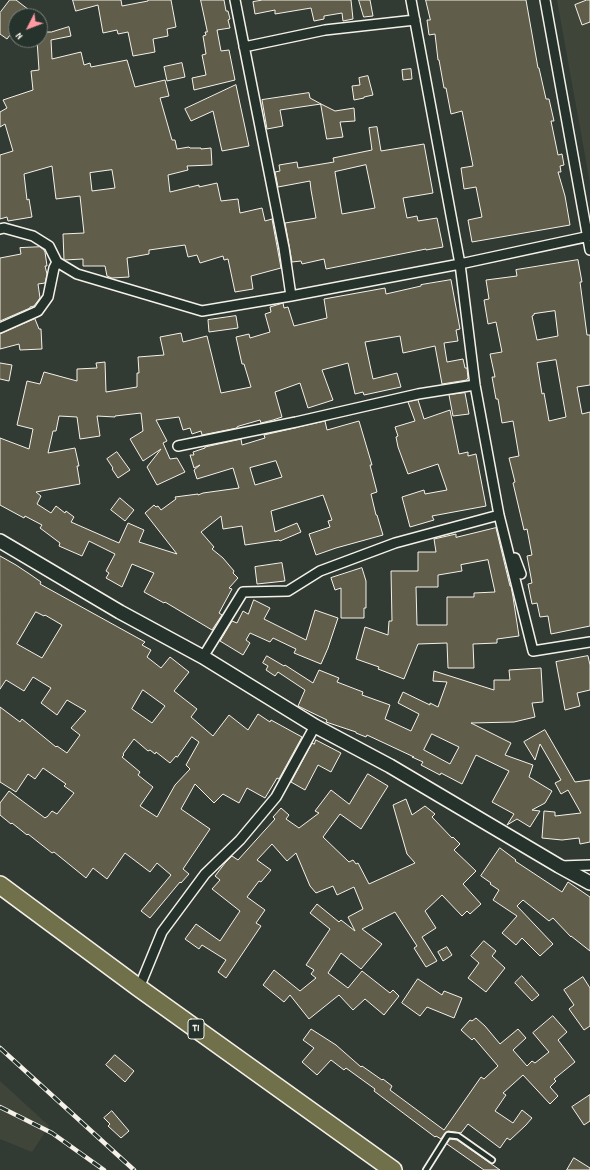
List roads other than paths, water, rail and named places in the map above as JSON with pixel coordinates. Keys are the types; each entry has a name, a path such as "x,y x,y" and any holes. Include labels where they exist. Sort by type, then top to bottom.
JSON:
{"highway":[{"name":"T1","path":"0,885 386,1167"}],"street":[{"path":"235,0 284,248 291,296"},
{"path":"412,0 460,264 475,385"},
{"path":"546,0 589,236 590,250"},
{"path":"244,47 325,30 416,20"},
{"path":"0,229 4,228 33,236 49,246 57,262 77,274 202,311 460,264 589,236"},
{"path":"0,328 38,310 48,297 54,268 57,262"},
{"path":"458,284 499,516 533,651 590,642"},
{"path":"178,446 296,422 418,394 475,385"},
{"path":"499,516 521,574"},
{"path":"203,657 243,592 288,591 320,571 395,542 499,516"},
{"path":"0,541 120,612 203,657 315,726 390,766 590,883"},
{"path":"139,988 162,932 205,874 240,840 276,797 315,726"},
{"path":"559,866 590,865"}],"lane":[{"path":"426,1170 448,1135 458,1136 492,1160"}],"railway":[{"path":"0,1048 134,1170"},
{"path":"0,1107 52,1133 104,1170"}]}
